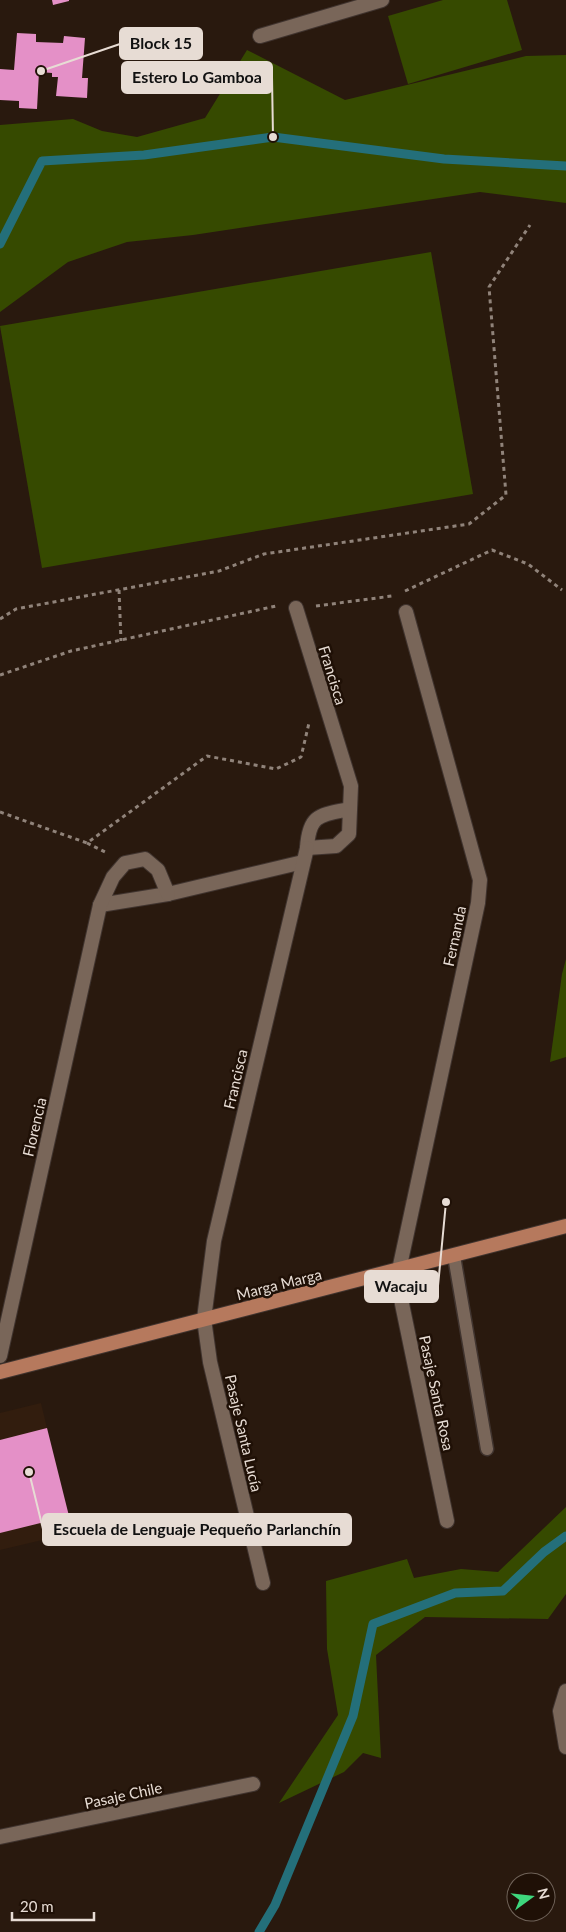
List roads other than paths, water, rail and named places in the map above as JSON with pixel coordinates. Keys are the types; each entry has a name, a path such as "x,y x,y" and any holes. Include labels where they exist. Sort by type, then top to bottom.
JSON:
{"main road":[{"name":"Marga Marga","path":"0,1372 566,1226"}],"street":[{"path":"260,36 382,0"},
{"name":"Francisca","path":"296,608 351,786 348,834 344,841 336,846 307,848"},
{"name":"Fernanda","path":"399,1270 478,903 480,880 406,612"},
{"name":"Francisca","path":"204,1319 214,1241 302,862 307,848 311,824 317,817 350,810"},
{"name":"Florencia","path":"0,1356 100,904 113,877 125,863 144,858 158,870 168,894"},
{"path":"100,904 168,894 302,862"},
{"name":"Pasaje Santa Rosa","path":"399,1270 402,1304 447,1521"},
{"name":"Pasaje Santa Lucía","path":"204,1319 210,1362 263,1583"},
{"path":"566,1691 560,1711 566,1747"},
{"name":"Pasaje Chile","path":"0,1837 253,1784"}],"lane":[{"path":"454,1256 487,1449"}],"waterway":[{"path":"0,244 42,161 144,155 273,137 444,159 566,166"},
{"path":"259,1932 275,1905 353,1716 373,1624 455,1593 503,1591 544,1552 566,1536"}],"place":[{"name":"Block 15","path":"41,71"},
{"name":"Estero Lo Gamboa","path":"273,137"},
{"name":"Wacaju","path":"446,1202"},
{"name":"Escuela de Lenguaje Pequeño Parlanchín","path":"29,1472"}]}
